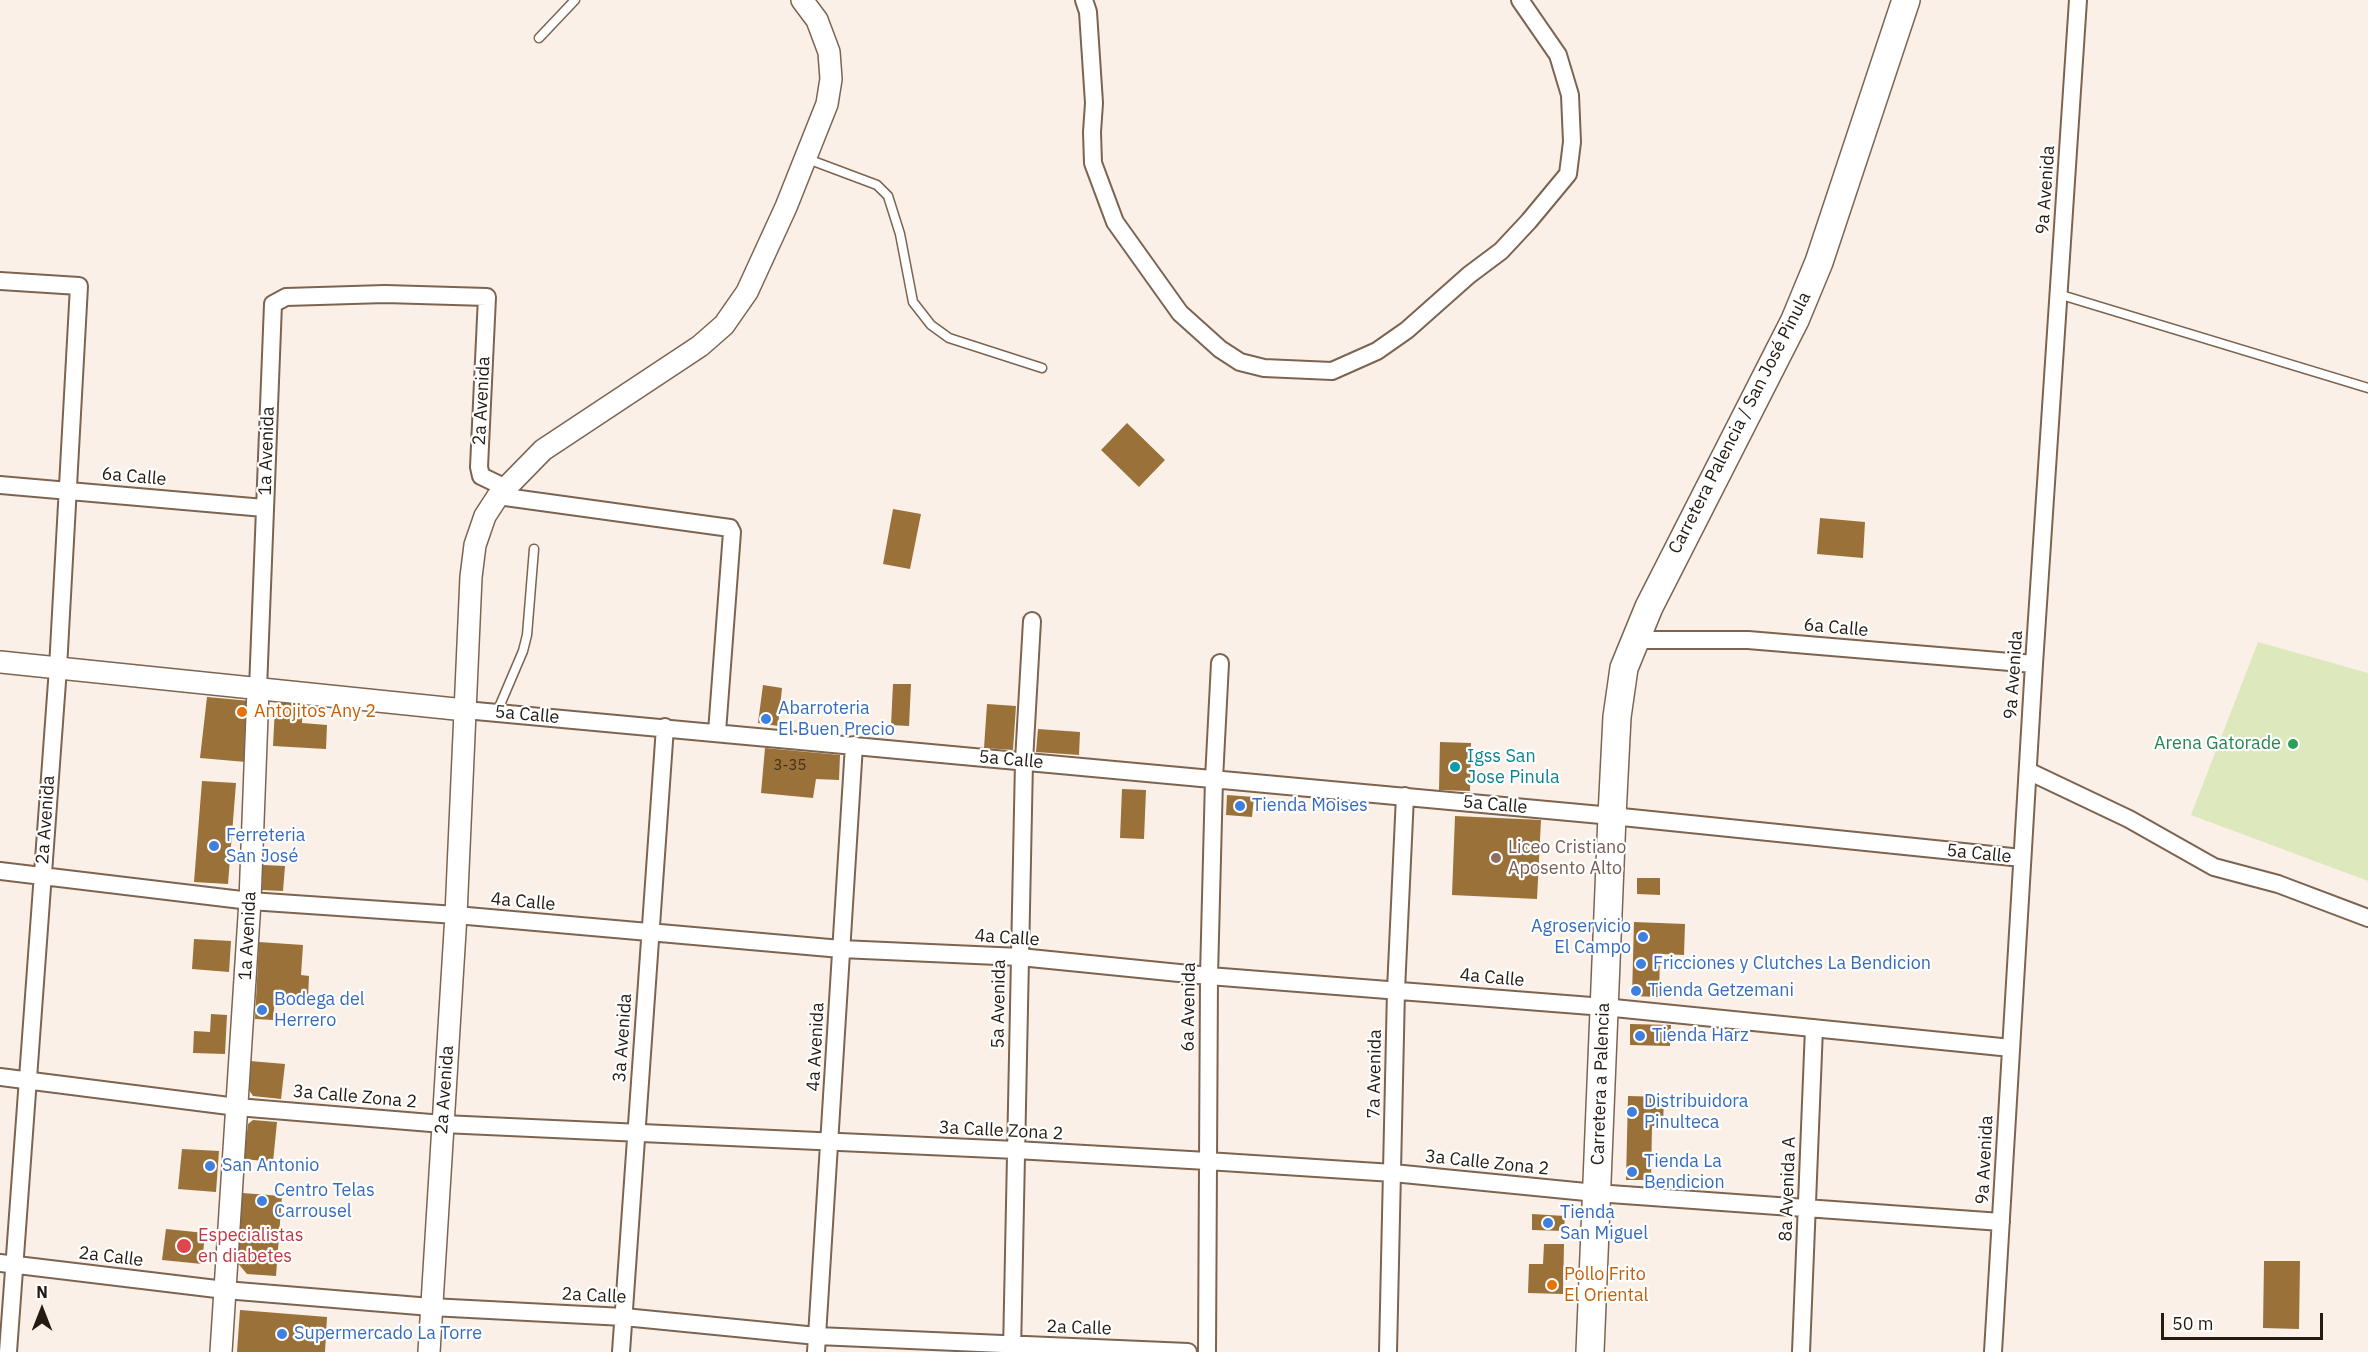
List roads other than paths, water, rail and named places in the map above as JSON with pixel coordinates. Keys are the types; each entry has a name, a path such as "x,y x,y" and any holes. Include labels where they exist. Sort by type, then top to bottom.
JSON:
{"main road":[{"name":"Carretera Palencia / San José Pinula","path":"1612,816 1617,717 1624,668 1664,576 1795,320 1819,262 1906,0"},
{"name":"Carretera a Palencia","path":"1590,1352 1612,816"}],"street":[{"name":"2a Avenida","path":"429,1352 456,915 471,577 475,545 485,516 502,492 543,450 700,346 724,325 747,292 786,207 827,104 831,79 829,52 817,20 802,0"},
{"path":"1084,0 1088,12 1094,103 1093,163 1115,222 1180,313 1220,350 1240,362 1264,368 1332,371 1377,351 1407,330 1469,275 1501,251 1568,174 1572,142 1570,95 1558,55 1520,0"},
{"name":"9a Avenida","path":"1993,1352 2034,664 2078,0"},
{"name":"2a Avenida","path":"0,281 79,287 58,668 27,1080 6,1264 8,1352"},
{"name":"2a Avenida","path":"273,304 286,297 374,295 487,297 478,467 481,476 502,492"},
{"name":"1a Avenida","path":"221,1352 250,901 273,304"},
{"name":"6a Calle","path":"0,485 264,508"},
{"path":"502,492 730,528 732,532 717,732"},
{"name":"5a Avenida","path":"1012,1349 1024,761 1032,621"},
{"name":"6a Calle","path":"1635,640 1748,640 2034,664"},
{"name":"5a Calle","path":"0,662 465,710 1405,796 2022,858"},
{"name":"6a Avenida","path":"1207,1352 1209,976 1214,778 1220,663"},
{"name":"3a Avenida","path":"621,1352 664,727"},
{"name":"4a Avenida","path":"817,1344 854,745"},
{"path":"2028,771 2129,819 2214,867 2278,884 2368,918"},
{"name":"7a Avenida","path":"1388,1352 1396,990 1405,796"},
{"name":"4a Calle","path":"0,871 250,901 456,915 841,949 1020,957 1209,976 1604,1007 2011,1048"},
{"name":"8a Avenida A","path":"1801,1352 1814,1028"},
{"name":"3a Calle Zona 2","path":"0,1077 237,1107 443,1124 1207,1161 1393,1173 1596,1193 2001,1222"},
{"name":"2a Calle","path":"6,1264 225,1290 431,1307 624,1317 817,1344 1188,1352"}],"lane":[{"path":"539,38 575,0"},
{"path":"805,158 877,185 888,196 900,234 913,302 931,325 949,338 1042,368"},
{"path":"2058,294 2368,388"},
{"path":"497,712 525,643 534,549"}],"place":[{"name":"Antojitos Any 2","path":"242,712"},
{"name":"Abarroteria El Buen Precio","path":"766,719"},
{"name":"Arena Gatorade","path":"2293,744"},
{"name":"Igss San Jose Pinula","path":"1455,767"},
{"name":"Tienda Moises","path":"1240,806"},
{"name":"Ferreteria San José","path":"214,846"},
{"name":"Liceo Cristiano Aposento Alto","path":"1496,858"},
{"name":"Agroservicio El Campo","path":"1643,937"},
{"name":"Fricciones y Clutches La Bendicion","path":"1641,964"},
{"name":"Tienda Getzemani","path":"1636,991"},
{"name":"Bodega del Herrero","path":"262,1010"},
{"name":"Tienda Harz","path":"1640,1036"},
{"name":"Distribuidora Pinulteca","path":"1632,1112"},
{"name":"San Antonio","path":"210,1166"},
{"name":"Tienda La Bendicion","path":"1632,1172"},
{"name":"Centro Telas Carrousel","path":"262,1201"},
{"name":"Tienda San Miguel","path":"1548,1223"},
{"name":"Especialistas en diabetes","path":"184,1246"},
{"name":"Pollo Frito El Oriental","path":"1552,1285"},
{"name":"Supermercado La Torre","path":"282,1334"}]}
